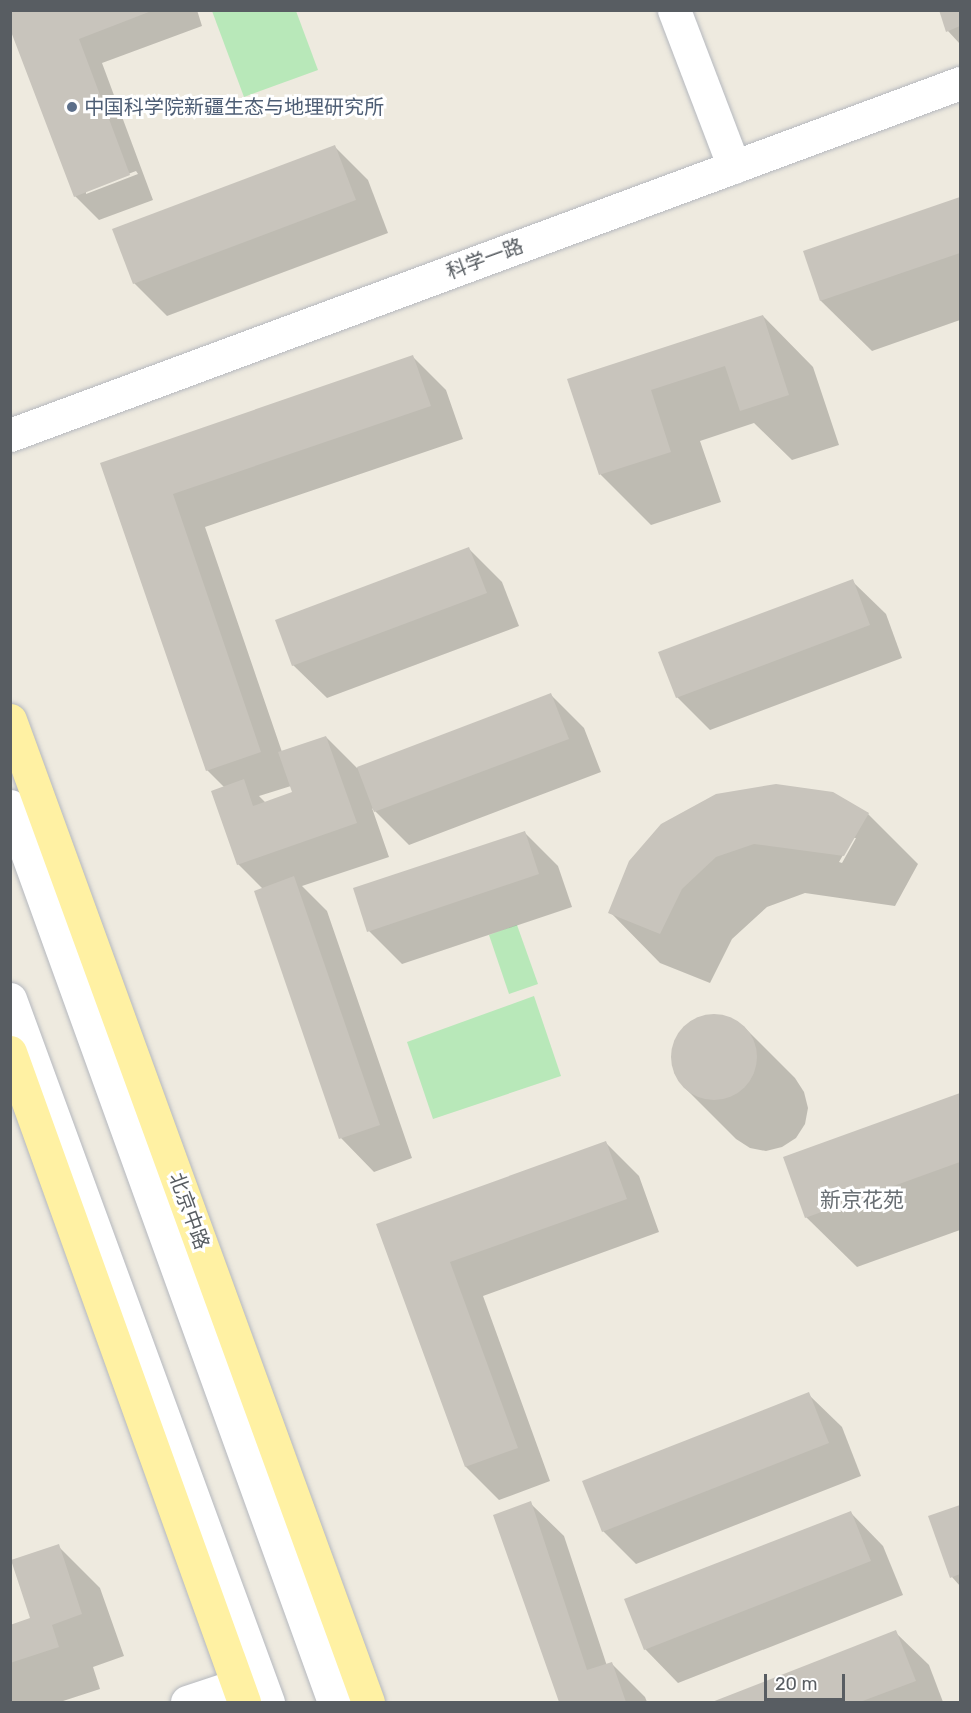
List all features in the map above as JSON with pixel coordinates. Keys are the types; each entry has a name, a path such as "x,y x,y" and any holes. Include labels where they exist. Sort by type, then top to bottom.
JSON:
{"main road":[{"name":"北京中路","path":"10,720 368,1702"},
{"path":"10,1052 241,1694"}],"street":[{"path":"674,10 734,167"},
{"name":"科学一路","path":"10,435 960,83"},
{"path":"10,806 334,1702"},
{"path":"10,999 268,1702"},
{"path":"188,1702 241,1694"}],"green space":[{"path":"212,11 296,11 318,70 244,97"},
{"path":"517,925 538,984 509,994 489,935"},
{"path":"534,996 561,1076 433,1119 407,1042"}],"building":[{"name":"中国科学院新疆生态与地理研究所","path":"10,10 154,10 79,39 130,175 74,197 10,29"},
{"path":"939,10 960,10 960,26 946,32"},
{"path":"335,145 356,200 133,284 112,229"},
{"path":"960,197 960,253 820,301 803,251"},
{"path":"763,315 789,395 740,411 725,366 651,390 671,452 599,475 567,379"},
{"path":"413,355 431,406 173,494 261,752 206,771 100,463"},
{"path":"469,547 487,593 292,666 275,620"},
{"path":"853,579 870,625 676,698 658,652"},
{"path":"551,693 569,739 374,812 357,767"},
{"path":"326,736 357,823 237,865 211,791 244,779 253,806 292,792 278,752"},
{"path":"776,784 833,792 869,813 844,856 754,844 716,857 682,889 660,934 608,913 629,861 661,824 716,794"},
{"path":"525,831 539,874 367,932 353,888"},
{"path":"294,876 380,1125 339,1139 254,891"},
{"path":"714,1014 731,1017 745,1026 754,1040 757,1057 754,1074 745,1088 731,1097 714,1100 697,1097 683,1088 674,1074 671,1057 674,1040 683,1026 697,1017"},
{"path":"960,1093 960,1162 805,1218 783,1157"},
{"path":"606,1141 627,1199 450,1262 518,1448 465,1467 376,1224"},
{"path":"809,1392 829,1443 602,1532 582,1481"},
{"path":"531,1501 587,1670 612,1662 626,1702 559,1702 493,1515"},
{"path":"960,1505 960,1574 950,1578 928,1516"},
{"path":"851,1511 871,1561 644,1650 624,1599"},
{"path":"59,1544 82,1614 52,1625 59,1647 10,1663 10,1625 30,1618 11,1560"},
{"path":"896,1630 916,1681 860,1702 712,1702"}],"place":[{"name":"中国科学院新疆生态与地理研究所","path":"72,107"}],"district":[{"name":"新京花苑","path":"862,1200"}]}
